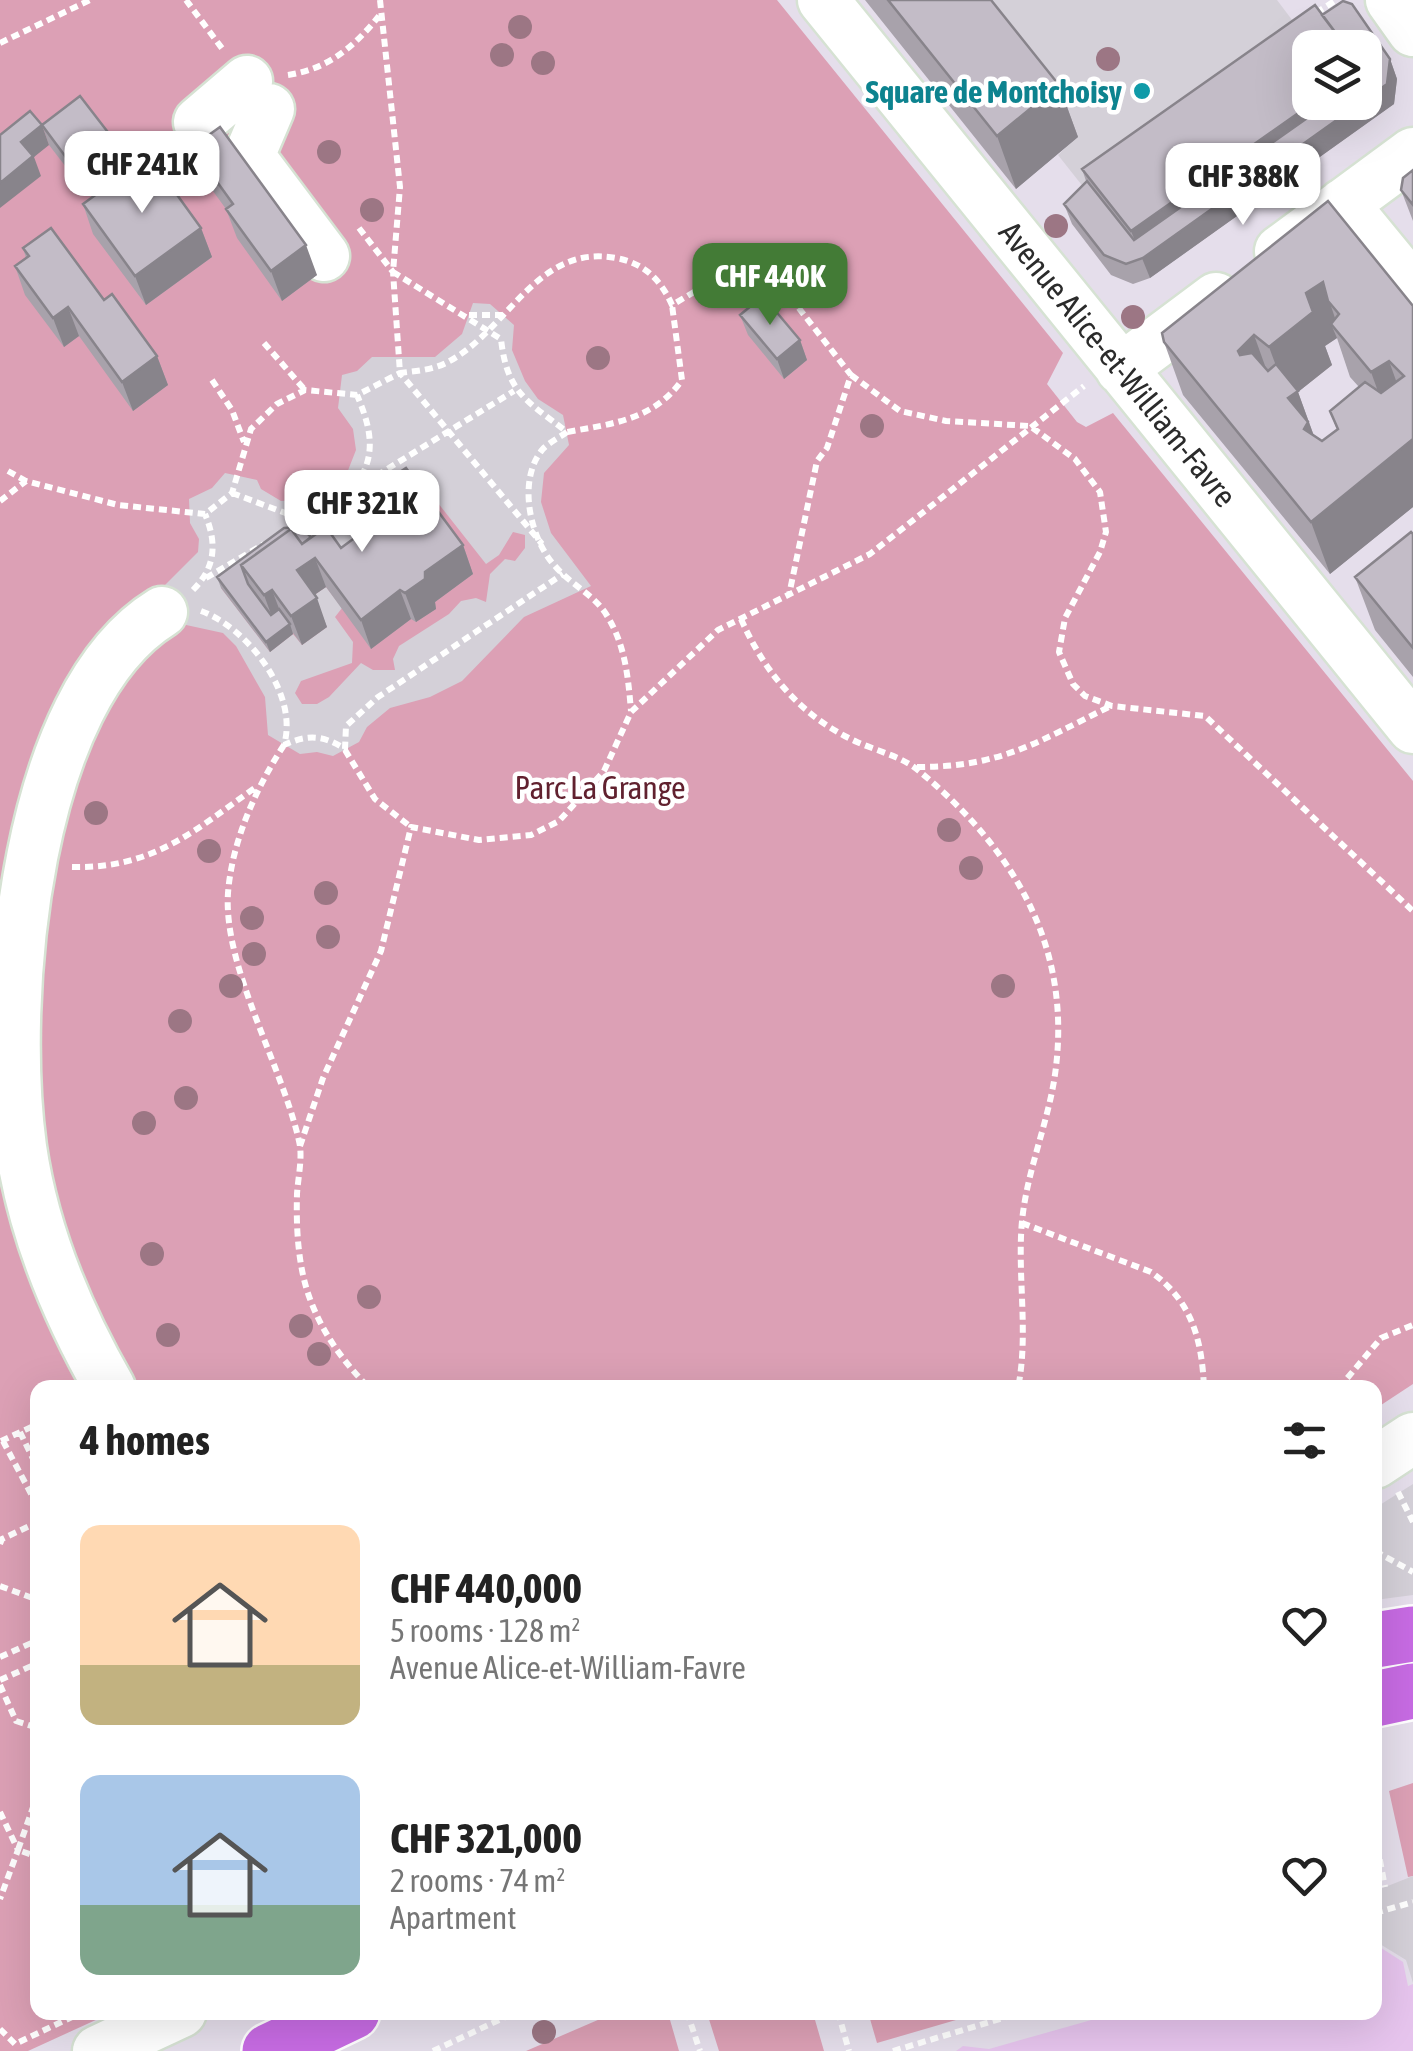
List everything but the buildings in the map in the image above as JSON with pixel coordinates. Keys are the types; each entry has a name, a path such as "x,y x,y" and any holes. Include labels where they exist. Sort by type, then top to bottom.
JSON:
{"main road":[{"path":"1382,1639 1413,1634"},
{"path":"1382,1698 1413,1691"},
{"path":"270,2051 335,2020"}],"street":[{"name":"Avenue Alice-et-William-Favre","path":"823,0 1106,374 1344,611 1413,728"},
{"path":"1391,0 1413,31"},
{"path":"199,122 258,95"},
{"path":"258,95 248,156 326,234"},
{"path":"1106,374 1413,153"},
{"path":"1343,204 1413,289"},
{"path":"105,1380 83,1341 35,1214 21,1148 14,1074 15,995 46,802 88,691 129,637 162,612"},
{"path":"1385,1475 1413,1438"},
{"path":"98,2051 164,2020"}],"path":[{"path":"0,44 90,0"},
{"path":"380,0 400,186 393,272 501,339"},
{"path":"1310,18 1336,0"},
{"path":"258,95 324,65 353,44 379,15"},
{"path":"8,472 26,481 118,505 205,514 232,493 244,444 263,416 305,390 357,395 400,373 446,364 489,330 548,271 566,260 592,255 627,260 646,270 663,286 672,305 682,380 672,394 632,419 567,432 542,450 532,472 530,509 542,544"},
{"path":"672,305 722,275 735,275 744,283 756,306 786,293 851,375 900,411 1030,426 1075,459 1100,492 1103,542 1069,607 1059,652 1073,684 1085,696 1112,706 1205,716 1413,912"},
{"path":"468,315 504,315"},
{"path":"504,315 504,370 514,391 567,432"},
{"path":"264,343 305,390"},
{"path":"396,358 400,373 563,574 604,611 620,640 631,712"},
{"path":"284,745 302,736 328,738 345,749 375,799 411,827 479,840 531,835 548,828 591,790 631,712 680,661 718,630 870,554 1030,426 1106,374"},
{"path":"789,595 817,461 828,448 851,375"},
{"path":"212,380 232,410 244,444"},
{"path":"284,532 514,391"},
{"path":"232,493 288,514 332,503 362,477 370,457 371,438 357,395"},
{"path":"0,501 26,481"},
{"path":"204,578 214,547 205,514"},
{"path":"162,612 204,578 268,541"},
{"path":"345,749 346,726 378,697 563,574"},
{"path":"162,612 193,608 220,618 238,633 265,664 290,726 284,745 258,786 232,867 230,921 234,952 278,1066 300,1146"},
{"path":"741,619 770,669 804,712 822,725 916,767 976,826 1011,870 1041,924 1050,959 1057,1032 1054,1079 1030,1172 1022,1223 1018,1380"},
{"path":"916,767 966,767 1002,759 1112,706"},
{"path":"34,861 89,868 144,860 170,848 258,786"},
{"path":"362,1380 332,1345 308,1296 297,1230 300,1146 323,1078 381,951 411,827"},
{"path":"1022,1223 1151,1272 1168,1284 1197,1331 1203,1380"},
{"path":"1346,1380 1381,1338 1413,1325"},
{"path":"30,1428 1,1441 30,1493"},
{"path":"20,1432 30,1453"},
{"path":"1385,1475 1413,1522"},
{"path":"0,1544 30,1527"},
{"path":"1382,1554 1413,1572"},
{"path":"0,1586 30,1597"},
{"path":"0,1657 30,1644"},
{"path":"30,1667 0,1683 16,1721 30,1725"},
{"path":"0,1812 18,1850 30,1854"},
{"path":"0,1899 30,1819"},
{"path":"1382,1875 1384,1887"},
{"path":"1382,1911 1413,1902"},
{"path":"0,2028 15,2044 65,2020"},
{"path":"433,2051 499,2020"},
{"path":"690,2020 700,2051"},
{"path":"840,2020 850,2051"},
{"path":"892,2051 996,2020"}],"green space":[{"name":"Parc La Grange","path":"0,0 777,0 1063,353 1047,384 1077,422 1086,427 1113,413 1413,781 1413,1384 1382,1404 1382,1380 30,1380 30,2020 96,2020 28,2051 0,2051"},
{"path":"1413,1783 1413,1876 1408,1877 1389,1791"},
{"path":"598,2020 670,2020 679,2051 526,2051"},
{"path":"709,2020 815,2020 824,2051 719,2051"},
{"path":"870,2020 956,2020 877,2043"}],"sand":[{"path":"1382,1948 1403,1962 1408,1986 1413,1984 1413,2051 956,2051 963,2046 989,2049 1091,2020 1382,2020"}],"shaded area":[{"name":"Square de Montchoisy","path":"968,0 1277,0 1300,30 1292,30 1292,58 1092,198 1058,155 1077,137"},
{"path":"473,303 490,304 514,325 512,350 525,381 538,399 563,415 569,445 544,473 541,502 551,533 591,586 524,617 462,681 430,697 390,708 367,727 359,742 333,756 317,752 300,754 268,735 265,697 236,646 223,633 177,623 146,604 198,552 199,539 190,523 189,499 212,488 225,473 257,480 261,489 281,501 307,499 333,486 347,473 356,450 353,429 338,408 342,375 357,371 372,357 435,357 462,334","holes":["423,484 486,564 499,555 513,532 525,535 525,548 515,561 505,559 490,574 486,602 476,598 461,601 449,614 399,646 393,659 395,670 373,670 361,663 329,697 317,704 302,704 295,693 301,681 352,663 353,642 335,617 342,608 326,587 307,600 327,627 302,645 293,634 270,652 221,588 297,536 317,545 329,561 345,554 350,561 361,552 370,563 392,548 384,535 394,528 389,522 414,499 410,491"]},
{"path":"1413,1484 1413,1595 1382,1599 1382,1504"},
{"path":"1413,1876 1413,1983 1406,1960 1382,1945 1382,1888"}],"place":[{"name":"Square de Montchoisy","path":"1142,91"}]}
